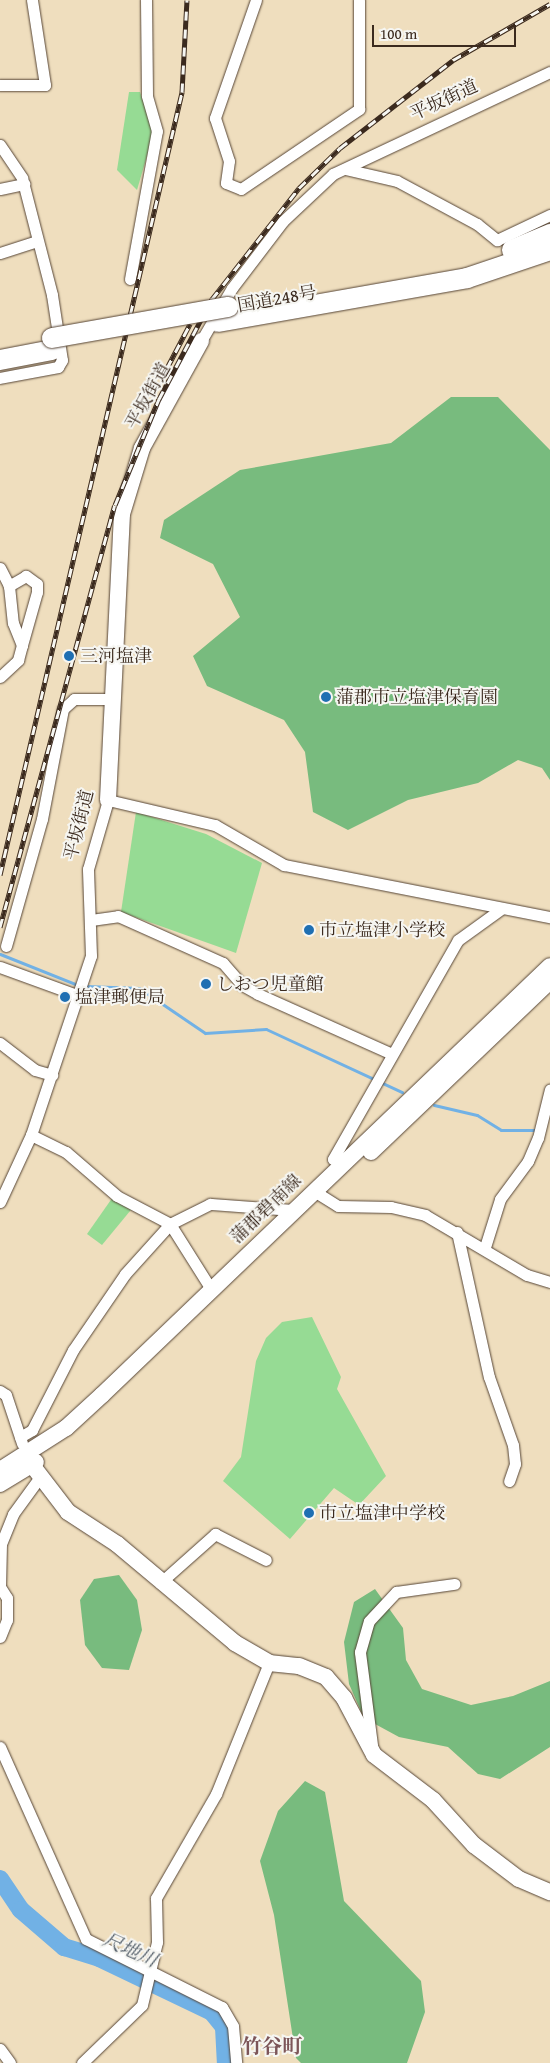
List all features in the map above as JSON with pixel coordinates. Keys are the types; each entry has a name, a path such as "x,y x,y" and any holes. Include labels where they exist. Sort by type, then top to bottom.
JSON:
{"highway":[{"name":"国道248号","path":"223,315 464,265 550,234"},
{"name":"国道248号","path":"0,347 52,344 223,315 467,278 550,250"},
{"name":"国道248号","path":"0,360 52,344"}],"main road":[{"name":"平坂街道","path":"108,800 122,514 142,448 201,341"},
{"name":"蒲郡碧南線","path":"0,1470 33,1466 66,1428 294,1210 318,1194 346,1160 550,966"},
{"name":"蒲郡碧南線","path":"0,1484 33,1466 96,1415 318,1194 550,981"},
{"path":"33,1466 68,1512 117,1544 160,1583 269,1663 299,1666 326,1677 344,1698 374,1754 433,1800 474,1845 519,1879 550,1892"}],"street":[{"path":"0,85 45,85 32,0"},
{"path":"130,279 157,131 147,95 146,0"},
{"path":"256,0 215,118 229,161 226,184 242,189 359,109 360,0"},
{"name":"平坂街道","path":"201,341 232,288 283,221 333,174 550,72"},
{"path":"0,145 24,184 52,295 62,360 58,367 0,378"},
{"path":"345,169 397,180 476,224 497,240 550,215"},
{"path":"0,189 24,184"},
{"path":"0,253 37,241"},
{"path":"0,568 9,586 13,623 22,645"},
{"path":"0,677 18,660 37,584 26,576 9,586"},
{"path":"6,946 42,819 63,709 74,699 114,699"},
{"path":"108,800 215,825 284,865 501,910 550,917"},
{"name":"平坂街道","path":"0,1202 31,1135 92,956 88,869 108,800"},
{"path":"346,1160 333,1159 381,1077 390,1053 458,940 501,910"},
{"path":"91,920 118,916 223,963 242,985 258,994 390,1053"},
{"path":"0,967 80,988"},
{"path":"0,1043 35,1070 52,1075"},
{"path":"485,1247 500,1199 528,1161 542,1133 550,1089"},
{"path":"31,1135 66,1152 117,1196 170,1224 212,1289"},
{"path":"318,1194 338,1206 391,1208 425,1215 485,1247 527,1274 550,1282"},
{"path":"20,1437 32,1430 73,1350 125,1274 170,1224 210,1204 294,1210"},
{"path":"457,1232 489,1377 513,1445 515,1464 509,1481"},
{"path":"0,1391 6,1395 20,1437 33,1466 1,1544 0,1587 7,1598 7,1620 0,1637"},
{"path":"160,1583 215,1534 266,1560"},
{"path":"374,1754 360,1652 369,1621 396,1592 454,1584"},
{"path":"82,2063 132,2018 147,1986 157,1942 156,1898 216,1794 269,1663"},
{"path":"0,1748 86,1939 222,2007 233,2026 236,2063"},
{"path":"0,2049 10,2063"}],"green space":[{"path":"129,92 140,92 154,132 137,190 117,170"},
{"path":"451,397 498,397 550,450 550,780 542,768 518,760 478,783 408,800 348,830 313,812 305,752 284,720 207,686 193,656 240,617 213,564 160,538 164,520 240,470 391,443"},
{"path":"136,812 206,834 262,863 236,953 121,912"},
{"path":"115,1194 135,1205 102,1245 87,1234"},
{"path":"312,1317 341,1377 337,1389 386,1476 359,1505 334,1488 290,1539 223,1481 241,1457 256,1361 266,1338 282,1322"},
{"path":"119,1575 137,1600 142,1630 129,1670 102,1668 85,1645 80,1600 94,1579"},
{"path":"375,1589 403,1628 406,1660 422,1689 471,1705 513,1696 550,1681 550,1747 500,1779 478,1774 448,1747 399,1737 364,1718 349,1684 344,1642 354,1602"},
{"path":"305,1781 325,1792 344,1901 421,1981 425,2012 407,2063 301,2063 296,2058 274,1915 260,1861 278,1811"}],"waterway":[{"path":"0,954 78,985"},
{"path":"85,986 139,988 205,1033 266,1029 402,1092"},
{"path":"434,1105 477,1115 501,1130 537,1130"},
{"name":"尺地川","path":"0,1879 21,1910 64,1947 99,1958 212,2012 224,2027 226,2063"}],"railway":[{"path":"0,875 182,92 187,0"},
{"path":"0,927 115,505 159,399 212,299 299,188 340,148 453,60 550,4"},
{"path":"167,368 190,324"}],"place":[{"name":"三河塩津","path":"69,656"},
{"name":"蒲郡市立塩津保育園","path":"326,697"},
{"name":"市立塩津小学校","path":"309,930"},
{"name":"しおつ児童館","path":"206,984"},
{"name":"塩津郵便局","path":"65,997"},
{"name":"市立塩津中学校","path":"309,1513"}],"district":[{"name":"竹谷町","path":"272,2045"}]}
